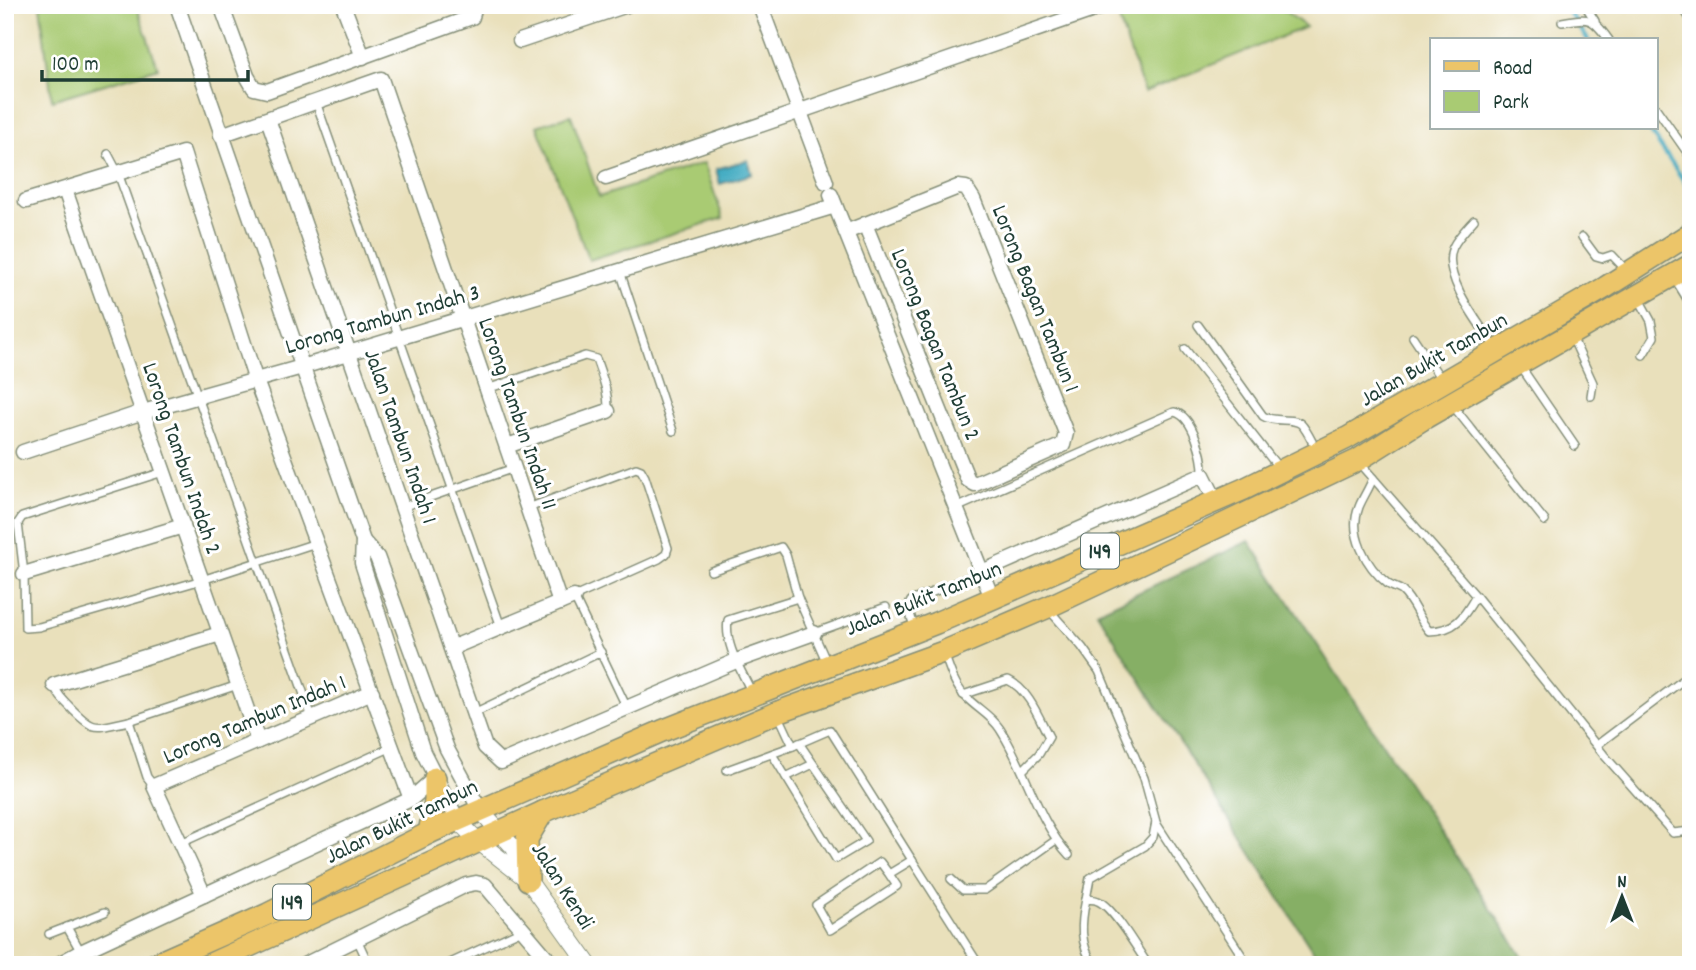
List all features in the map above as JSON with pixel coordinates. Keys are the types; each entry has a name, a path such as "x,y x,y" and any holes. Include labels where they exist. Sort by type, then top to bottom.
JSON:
{"main road":[{"name":"Jalan Bukit Tambun","path":"208,965 542,812 778,712 943,652 1048,607 1358,460 1498,351 1691,233"},
{"name":"Jalan Bukit Tambun","path":"153,965 268,914 480,810 662,731 992,598 1216,501 1447,393 1518,364 1681,270"},
{"path":"429,833 435,801 435,778"},
{"path":"528,880 527,839 542,812"}],"street":[{"path":"177,5 363,541 377,557 447,749 480,810 499,833"},
{"path":"221,5 247,76 254,88 267,91 472,17 475,5"},
{"path":"343,5 363,57"},
{"path":"520,41 627,5"},
{"path":"760,5 831,195 992,598"},
{"path":"606,178 1108,5"},
{"name":"Lorong Tambun Indah 11","path":"316,102 381,79 528,508 567,600"},
{"path":"221,135 316,102"},
{"name":"Jalan Tambun Indah 1","path":"268,119 485,747 501,762"},
{"path":"26,201 183,153 255,379 411,799"},
{"name":"Lorong Bagan Tambun 1","path":"865,224 958,187 966,188 974,199 1066,433 1063,445 975,484 968,480"},
{"name":"Lorong Tambun Indah 2","path":"65,190 258,741"},
{"name":"Lorong Tambun Indah 3","path":"23,452 143,412 620,271 831,195"},
{"path":"846,232 865,224"},
{"name":"Lorong Bagan Tambun 2","path":"865,224 968,480"},
{"path":"507,446 608,411"},
{"path":"982,572 1203,475 1216,501"},
{"path":"24,574 183,526"},
{"path":"363,541 362,563 423,752 435,778 458,821 479,842 528,880"},
{"path":"451,648 567,600"},
{"name":"Jalan Bukit Tambun","path":"501,762 736,661 814,632"},
{"path":"54,685 220,634"},
{"name":"Lorong Tambun Indah 1","path":"154,786 372,692"},
{"name":"Jalan Bukit Tambun","path":"57,965 411,799 435,778"},
{"path":"154,786 204,895"},
{"name":"Jalan Kendi","path":"499,833 514,848 528,880 583,963"},
{"path":"304,965 466,885 476,883 485,885 553,965"}],"lane":[{"path":"1585,5 1608,38"},
{"path":"1681,5 1691,20"},
{"path":"1562,22 1586,18 1595,21"},
{"path":"316,102 501,627"},
{"path":"1658,111 1691,158"},
{"path":"108,154 118,173 312,718"},
{"path":"1474,220 1451,249 1450,264 1466,304 1498,351"},
{"path":"1582,237 1596,256 1603,258 1612,255 1628,273"},
{"path":"1681,270 1691,305"},
{"path":"620,271 673,431"},
{"path":"1637,295 1651,321 1654,337 1643,355"},
{"path":"1198,325 1263,416 1271,421 1294,421 1301,424 1319,453"},
{"path":"1570,333 1593,383 1591,396"},
{"path":"1413,337 1478,440 1545,521"},
{"path":"1185,349 1281,471"},
{"path":"487,389 590,356 596,359 603,379 609,398 608,411"},
{"path":"1518,364 1575,446"},
{"path":"957,508 1174,412 1187,419 1204,461 1203,475"},
{"path":"1358,460 1476,596 1597,746 1673,833 1691,831"},
{"path":"402,508 514,468"},
{"path":"528,508 636,468 641,470 645,477 668,548 666,554 567,600 601,652 627,708"},
{"path":"163,471 22,517 18,523 24,574 25,628 30,629 202,580 317,543"},
{"path":"1373,478 1358,508 1356,532 1362,553 1388,585 1400,589 1411,601 1420,622 1429,631 1445,631 1465,615 1476,596"},
{"path":"710,571 781,547 786,555 798,598 828,664"},
{"path":"915,631 908,603 982,572"},
{"path":"753,695 736,661 726,629 728,620 798,598"},
{"name":"Jalan Bukit Tambun","path":"814,632 886,607"},
{"path":"1048,607 1099,671 1144,778 1156,822 1248,965"},
{"path":"473,713 601,652"},
{"path":"943,652 951,675 963,695 993,719 1023,770 1056,840 1069,855"},
{"path":"1597,746 1691,674"},
{"path":"963,695 1008,680 1021,689 1036,710 1049,737 1039,754 1023,770"},
{"path":"54,685 56,692 88,726 102,727 129,721 238,685"},
{"path":"772,754 836,859 866,841 796,744 778,712"},
{"path":"129,721 147,777 154,786"},
{"path":"727,770 830,730 979,965"},
{"path":"180,844 392,747"},
{"path":"786,777 813,764"},
{"path":"1094,965 1086,953 1082,935 1090,878 1144,846 1153,837 1156,822"},
{"path":"951,879 963,890 985,890 1056,840"},
{"path":"890,874 912,860"},
{"path":"880,862 890,874 897,886 830,930 816,905 880,862"},
{"path":"1086,899 1098,901 1108,910 1124,928 1148,965"},
{"path":"49,934 105,912"},
{"path":"67,927 80,952"},
{"path":"446,965 524,928"},
{"path":"357,939 369,965"}],"green space":[{"path":"40,5 136,5 158,68 52,100"},
{"path":"1144,5 1277,5 1306,27 1144,92 1117,14"},
{"path":"571,115 599,197 704,163 723,218 589,260 537,126"},
{"path":"1249,541 1528,965 1322,965 1097,612"}],"water":[{"path":"748,160 752,174 720,184 716,169"}],"waterway":[{"path":"1564,5 1587,38"},
{"path":"1649,130 1691,191"}]}
